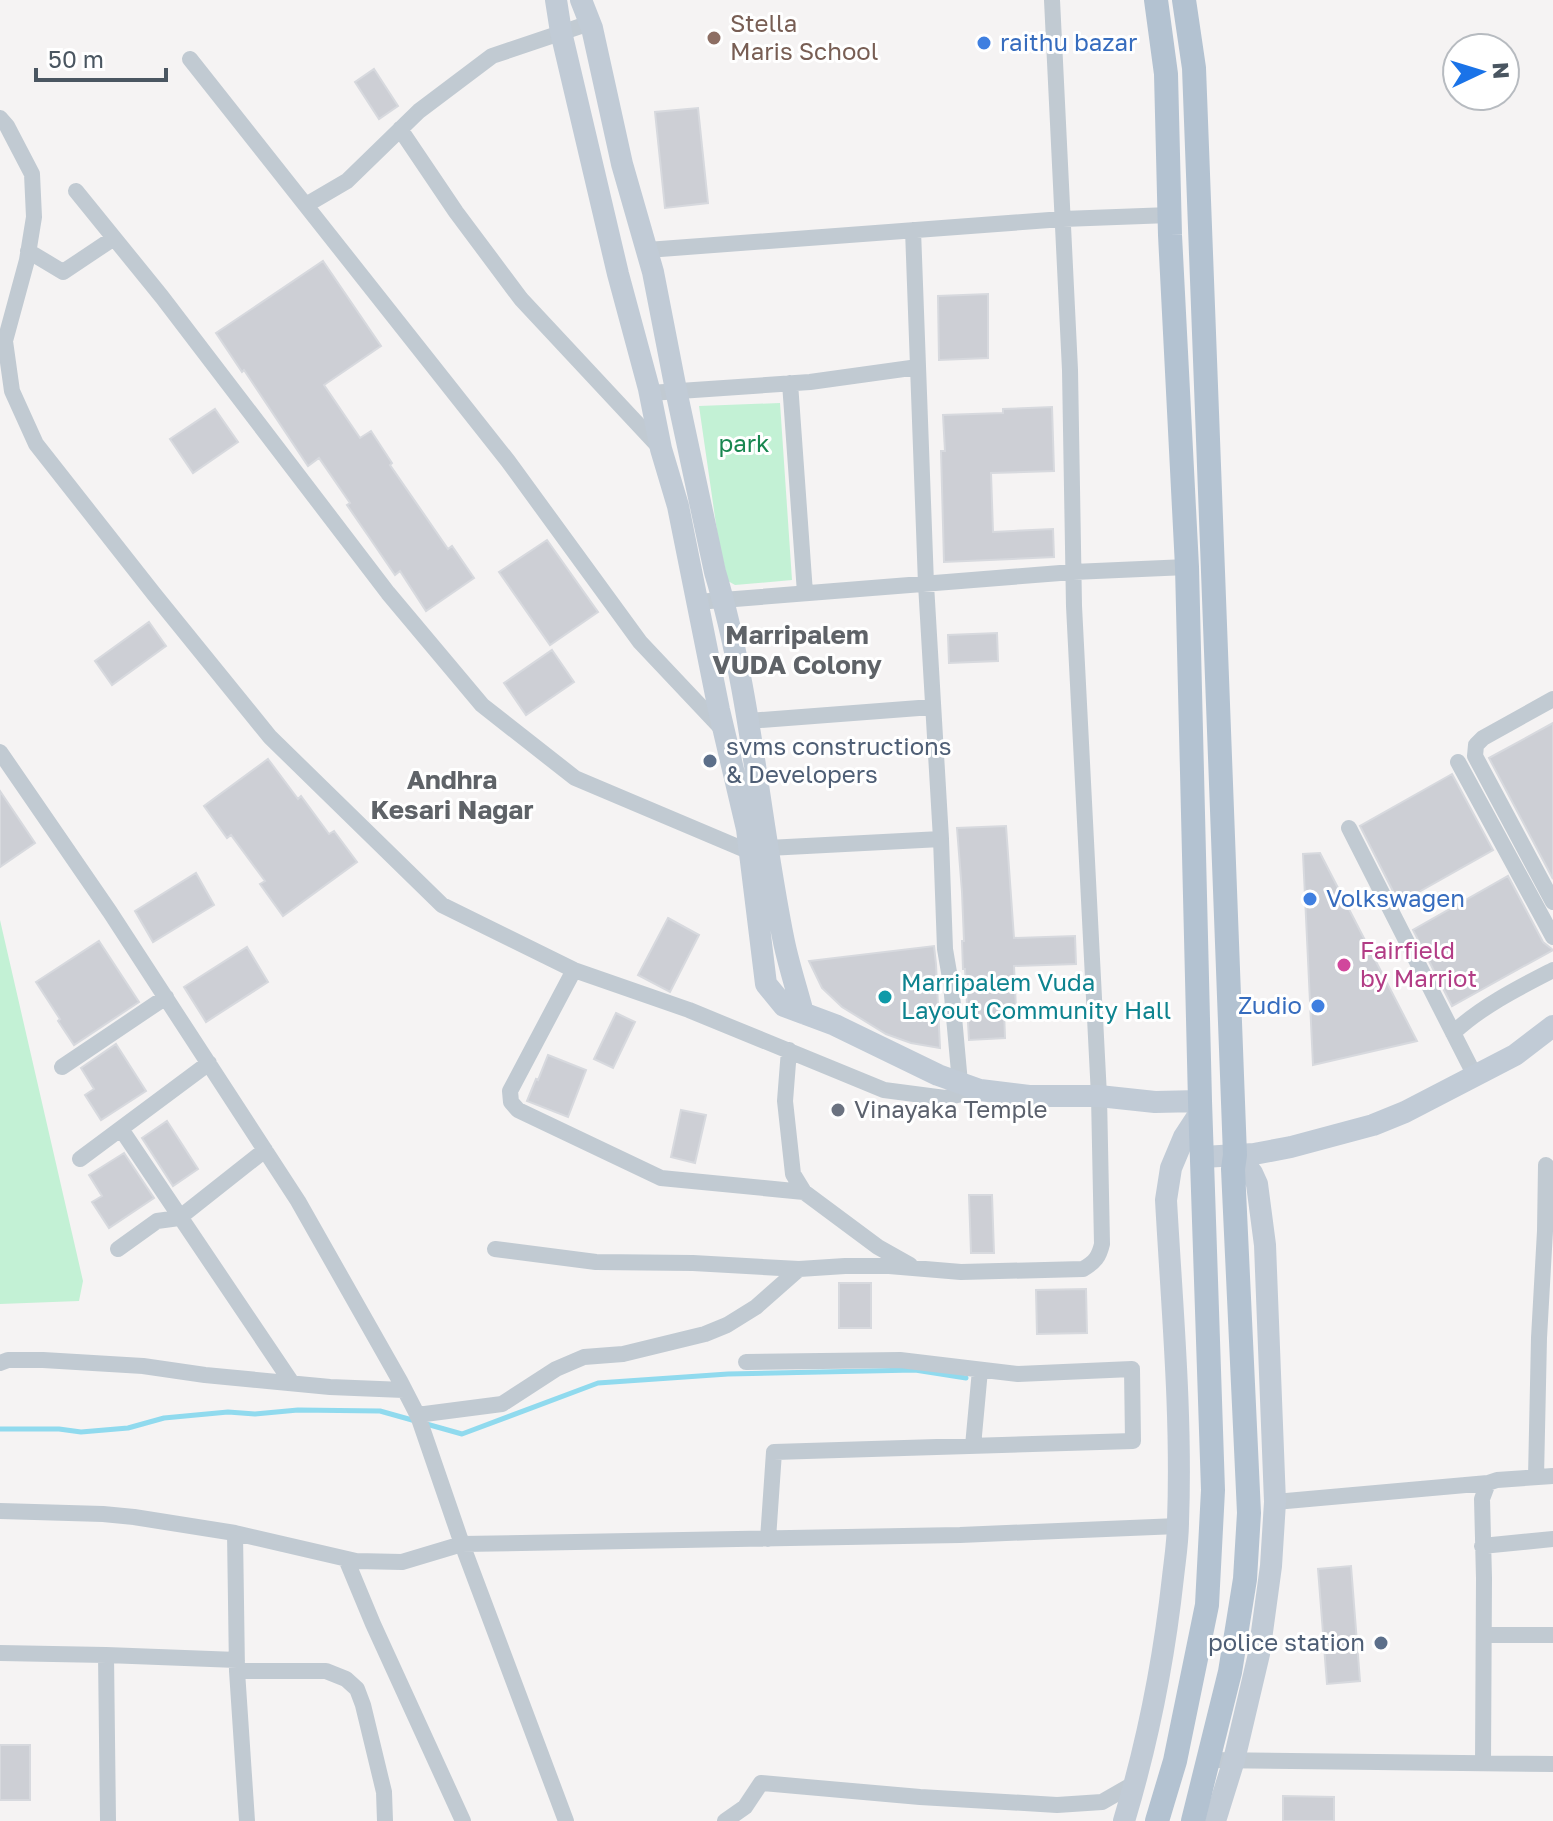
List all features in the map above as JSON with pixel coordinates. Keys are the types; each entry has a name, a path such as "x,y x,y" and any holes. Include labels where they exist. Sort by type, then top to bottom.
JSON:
{"main road":[{"path":"1156,0 1166,74 1187,567 1213,1490 1207,1605 1175,1761 1157,1821"},
{"path":"1184,0 1194,68 1249,1513 1245,1579 1230,1672 1193,1821"}],"street":[{"path":"556,0 618,274 678,506 747,829 759,850"},
{"path":"581,0 590,23 622,164 653,272 748,721 766,984 784,1006 835,1025 938,1075 970,1086 1029,1096 1099,1096 1200,1106 1171,1168 1166,1200 1179,1431 1178,1526 1168,1630 1152,1713 1124,1821"},
{"path":"495,1249 596,1262 799,1269 845,1266 961,1272 1083,1269 1095,1262 1102,1244 1099,1096 1073,572 1070,370 1052,0"},
{"path":"306,205 347,181 419,111 492,56 590,23"},
{"path":"190,59 508,461 640,642 724,731"},
{"path":"0,118 32,174 34,217 5,341 12,391 36,444 270,737 442,905 574,970 689,1010 884,1090 945,1098 970,1086"},
{"path":"400,129 456,212 521,299 661,449"},
{"path":"76,191 181,322 388,593 482,705 575,778 759,850 941,839"},
{"path":"647,250 1063,219 1170,215"},
{"path":"913,230 926,584 945,949 970,1086"},
{"path":"28,251 63,272 114,238"},
{"path":"650,393 790,383 918,367"},
{"path":"790,383 805,593"},
{"path":"697,602 1073,572 1187,567"},
{"path":"1552,701 1483,738 1476,745 1475,756 1553,902"},
{"path":"748,721 932,707"},
{"path":"0,752 110,912 298,1201 404,1390 419,1421 566,1821"},
{"path":"1458,762 1553,937"},
{"path":"1349,828 1475,1076"},
{"path":"574,970 510,1091 511,1102 518,1110 661,1178 804,1192"},
{"path":"1453,1033 1467,1019 1553,970"},
{"path":"62,1067 166,997"},
{"path":"1203,1157 1254,1154 1373,1125 1405,1112 1515,1055 1553,1026"},
{"path":"789,1050 785,1101 793,1174 804,1192 878,1247 915,1268"},
{"path":"80,1159 209,1063"},
{"path":"121,1129 292,1383"},
{"path":"118,1249 157,1221 179,1218 265,1150"},
{"path":"1215,1821 1234,1760 1261,1641 1271,1566 1275,1502 1265,1245 1257,1184 1252,1173 1235,1155"},
{"path":"1536,1477 1539,1338 1549,1209 1546,1165"},
{"path":"419,1421 502,1404 556,1369 584,1357 623,1354 705,1334 756,1307 799,1269"},
{"path":"0,1363 8,1360 43,1360 129,1365 292,1383 404,1390"},
{"path":"746,1362 900,1360 1018,1374 1132,1369 1133,1441 774,1452 768,1539"},
{"path":"973,1446 980,1370"},
{"path":"1275,1502 1553,1476"},
{"path":"1483,1763 1482,1499 1488,1483"},
{"path":"0,1511 103,1514 235,1533 356,1561 402,1562 462,1544 768,1539 1178,1526"},
{"path":"235,1533 237,1665 247,1821"},
{"path":"1482,1546 1553,1539"},
{"path":"346,1559 463,1821"},
{"path":"1484,1635 1553,1635"},
{"path":"0,1653 106,1655 326,1671 346,1679 357,1689 363,1705 384,1792 385,1821"},
{"path":"106,1655 108,1821"},
{"path":"1208,1760 1553,1764"},
{"path":"725,1821 745,1814 761,1783 1057,1805 1102,1802 1135,1783"}],"green space":[{"name":"park","path":"780,403 792,580 735,585 728,581 718,538 699,406"},
{"path":"0,920 83,1281 79,1301 0,1304"}],"building":[{"path":"374,69 398,106 379,119 355,82"},
{"path":"698,108 708,203 665,208 655,112"},
{"path":"323,261 381,346 324,385 360,438 371,431 392,463 390,465 448,549 452,546 474,578 426,611 400,571 395,575 319,458 308,466 216,333"},
{"path":"988,294 988,358 939,360 938,296"},
{"path":"1052,407 1054,471 991,473 993,532 1053,529 1054,557 944,562 943,415"},
{"path":"215,409 238,442 193,473 170,439"},
{"path":"547,540 598,612 550,645 499,572"},
{"path":"149,622 166,646 112,685 95,661"},
{"path":"997,633 998,661 949,663 948,635"},
{"path":"552,650 574,682 526,715 504,683"},
{"path":"1553,723 1553,879 1489,758"},
{"path":"268,759 298,799 301,796 329,834 334,831 357,862 283,916 260,884 265,881 231,835 227,838 204,806"},
{"path":"1452,774 1493,850 1399,903 1360,826"},
{"path":"0,791 35,843 0,867"},
{"path":"1006,826 1014,938 1075,936 1076,964 1014,966 1016,1009 1004,1010 1005,1038 969,1040 957,828"},
{"path":"1320,853 1417,1041 1313,1065 1303,854"},
{"path":"196,873 214,905 153,942 135,911"},
{"path":"1508,876 1543,942 1553,950 1452,1006 1413,930"},
{"path":"668,918 699,935 670,992 638,975"},
{"path":"99,941 139,1002 74,1045 36,982"},
{"name":"Marripalem Vuda Layout Community Hall","path":"934,946 940,1048 911,1043 886,1034 842,1007 822,988 809,961"},
{"path":"247,947 268,982 206,1022 184,987"},
{"path":"616,1013 635,1022 613,1068 594,1059"},
{"path":"116,1044 146,1091 101,1120 85,1095 94,1089 81,1068"},
{"path":"548,1055 586,1070 568,1117 527,1101"},
{"path":"681,1110 706,1115 695,1163 671,1157"},
{"path":"167,1121 198,1169 173,1186 142,1138"},
{"path":"124,1153 154,1198 109,1228 92,1202 102,1196 89,1175"},
{"path":"969,1195 992,1195 994,1253 971,1253"},
{"path":"839,1283 871,1283 871,1328 839,1328"},
{"path":"1086,1289 1087,1333 1037,1334 1036,1290"},
{"path":"1351,1566 1360,1681 1327,1684 1318,1569"},
{"path":"0,1745 30,1745 30,1800 0,1800"},
{"path":"1283,1796 1334,1797 1334,1821 1283,1821"}],"waterway":[{"path":"0,1429 81,1432 128,1428 164,1418 298,1410 380,1411 462,1434 598,1383 728,1374 915,1370 966,1378"}],"place":[{"name":"Stella Maris School","path":"714,38"},
{"name":"raithu bazar","path":"984,43"},
{"name":"svms constructions & Developers","path":"710,761"},
{"name":"Volkswagen","path":"1310,899"},
{"name":"Fairfield by Marriot","path":"1344,965"},
{"name":"Marripalem Vuda Layout Community Hall","path":"885,997"},
{"name":"Zudio","path":"1318,1006"},
{"name":"Vinayaka Temple","path":"838,1110"},
{"name":"police station","path":"1381,1643"}],"district":[{"name":"Marripalem VUDA Colony","path":"797,650"},
{"name":"Andhra Kesari Nagar","path":"452,795"}]}
